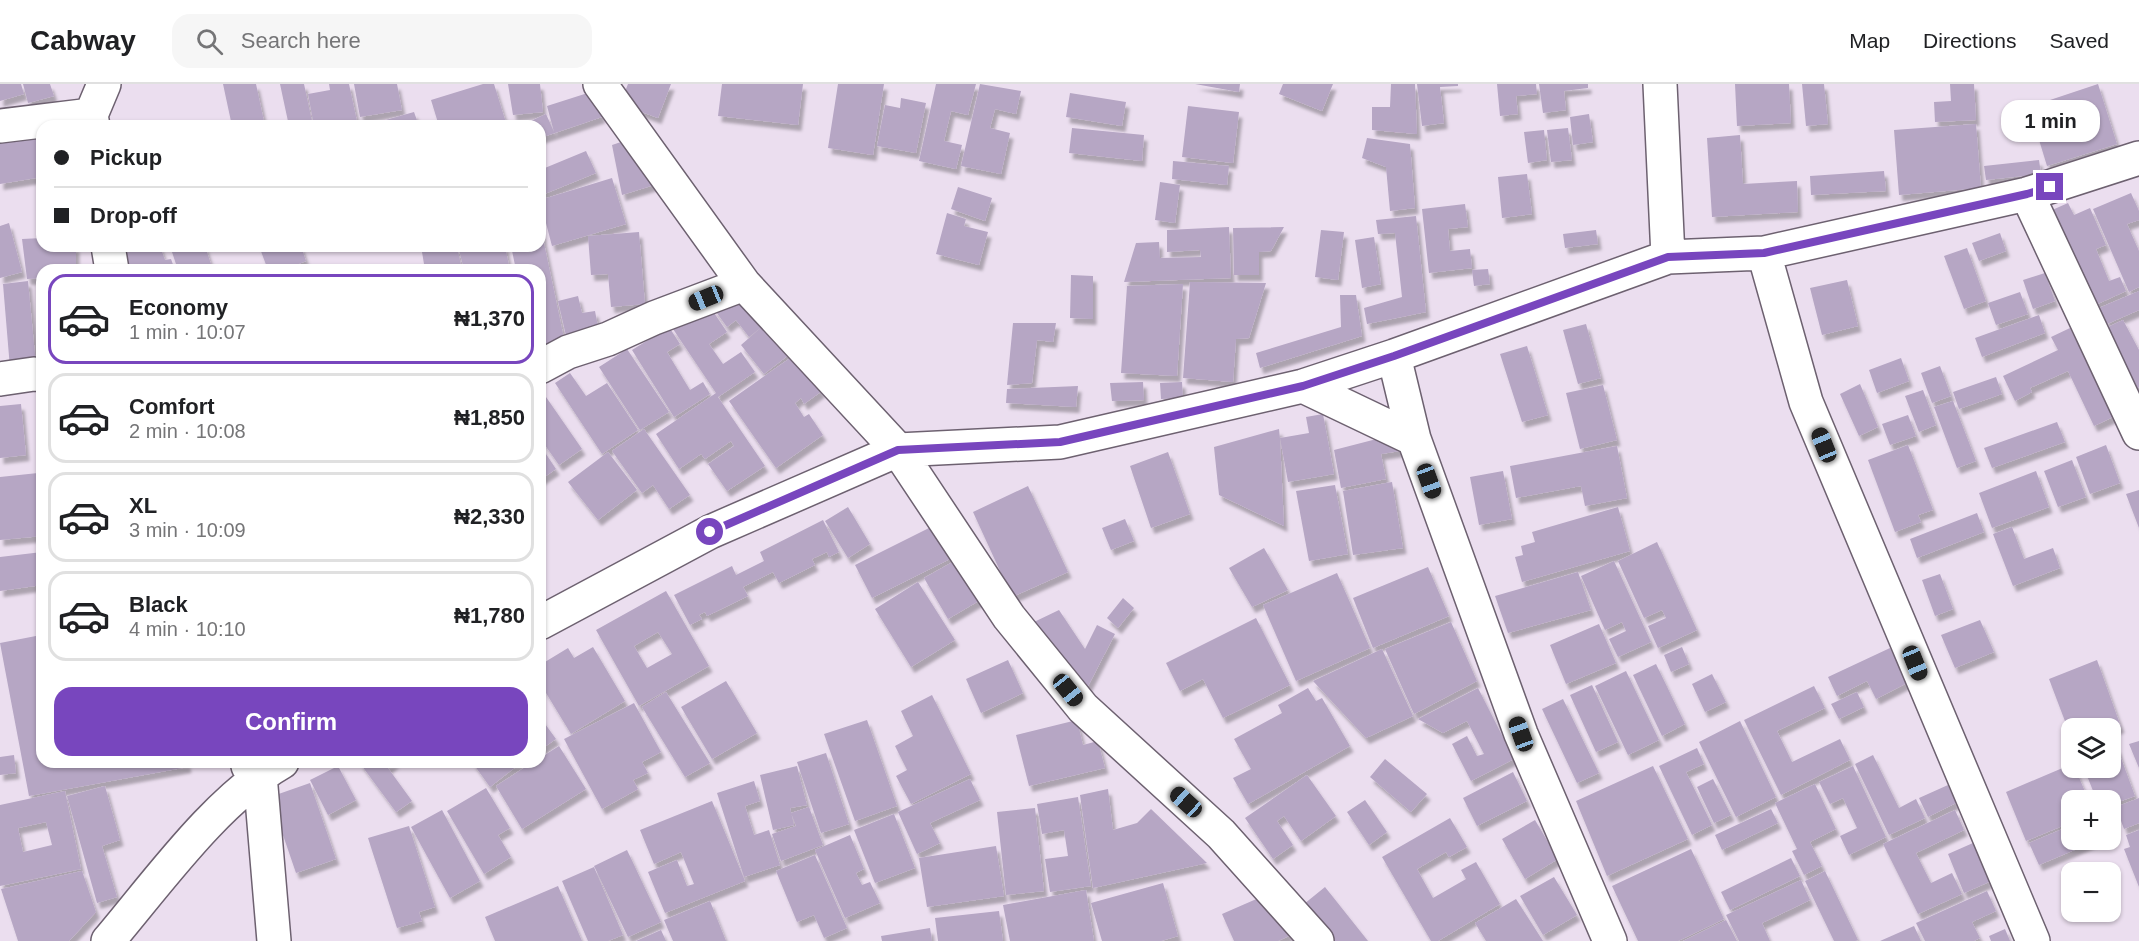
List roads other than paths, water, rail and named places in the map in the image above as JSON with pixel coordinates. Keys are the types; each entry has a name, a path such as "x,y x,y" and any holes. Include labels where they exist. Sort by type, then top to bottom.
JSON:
{"street":[{"path":"92,120 104,84"},
{"path":"600,84 744,284 898,450 1009,617 1083,708 1221,834 1317,941"},
{"path":"1660,84 1668,257"},
{"path":"0,126 36,124"},
{"path":"546,620 710,532 898,450 1060,442 1303,386 1394,356 1668,257 1764,253 2027,194 2139,158"},
{"path":"2027,194 2139,433"},
{"path":"1764,253 1806,402 2033,941"},
{"path":"546,364 568,352 608,339 664,314 744,284"},
{"path":"1394,356 1414,439 1521,734 1610,941"},
{"path":"0,379 36,374"},
{"path":"1303,386 1414,439"},
{"path":"108,941 206,825 259,768"},
{"path":"261,768 274,941"}]}
